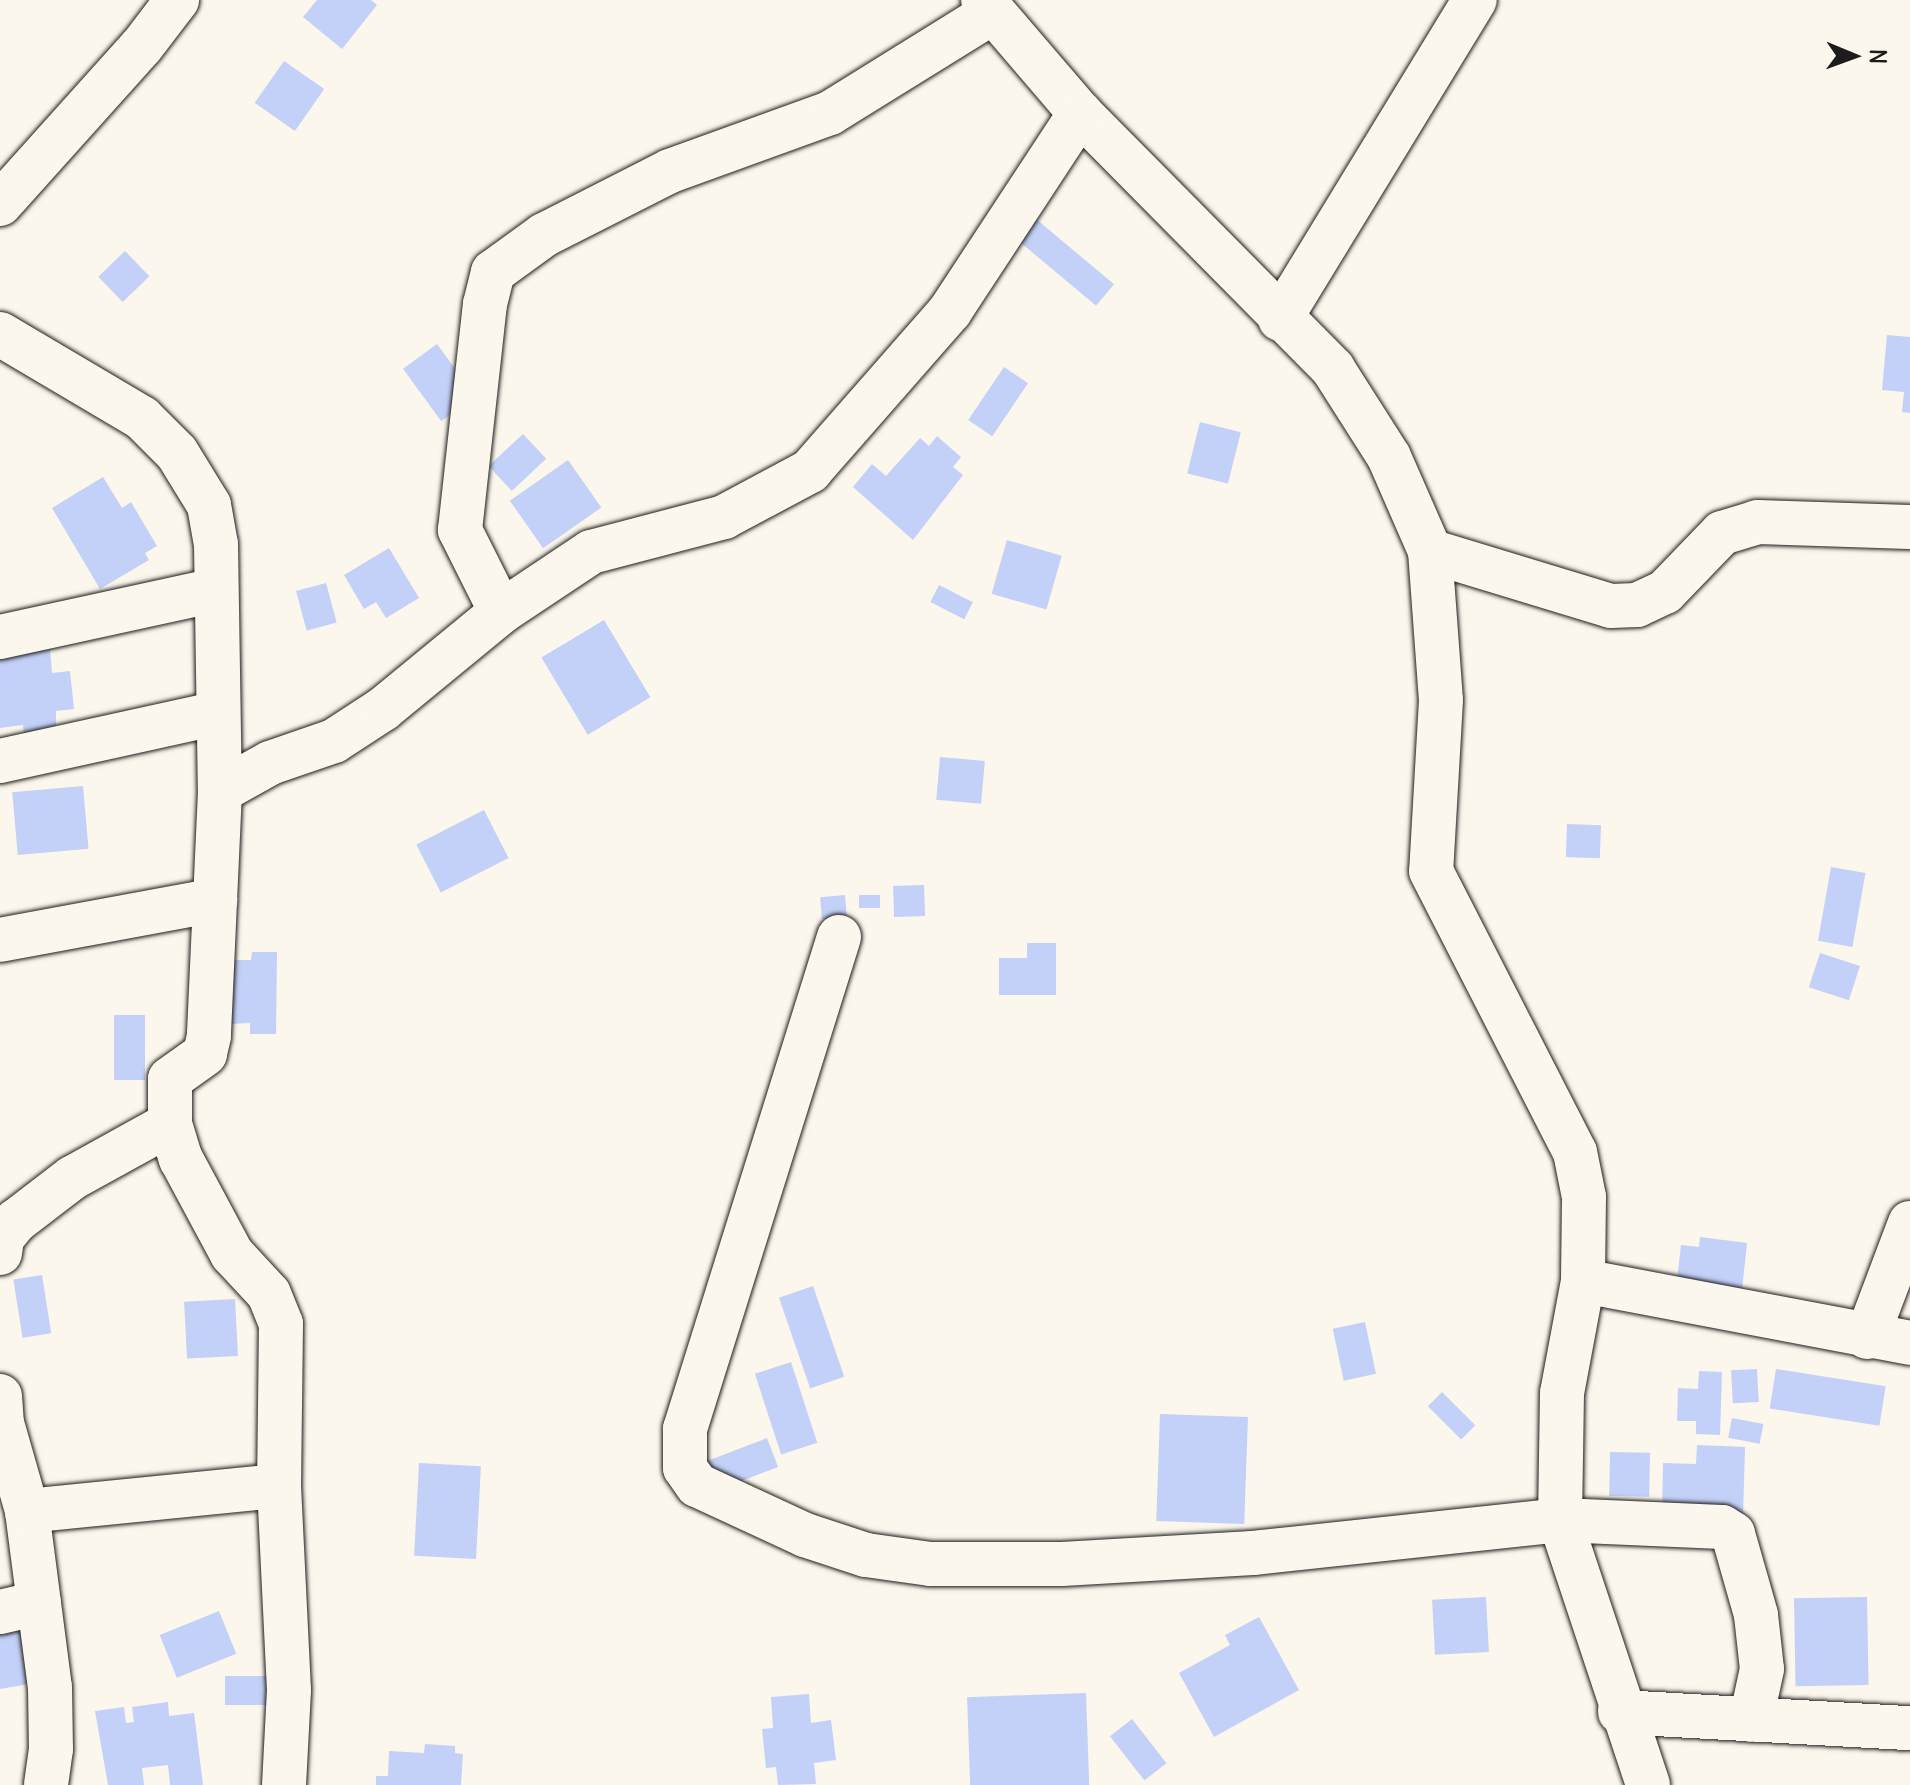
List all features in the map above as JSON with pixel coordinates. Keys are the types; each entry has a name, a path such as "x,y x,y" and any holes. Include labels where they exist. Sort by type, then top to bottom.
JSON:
{"street":[{"path":"0,204 142,46 177,0"},
{"path":"1280,319 1475,0"},
{"path":"501,612 460,530 493,272 544,235 670,171 830,113 988,6 1080,113 1280,319 1333,369 1389,457 1430,551 1441,700 1431,871 1575,1152 1584,1197 1583,1281 1562,1393 1560,1520 1620,1712 1648,1785"},
{"path":"220,791 270,763 334,741 383,709 501,612 591,552 724,517 810,471 950,311 1080,113"},
{"path":"7,348 142,418 177,453 209,505 216,590 220,791 208,1048 170,1079 170,1124 181,1159 232,1254 269,1294 281,1324 279,1486 289,1690 284,1785"},
{"path":"1430,551 1611,606 1637,605 1665,592 1722,533 1757,522 1910,527"},
{"path":"0,637 216,590"},
{"path":"0,761 218,713"},
{"path":"0,940 215,900"},
{"path":"839,937 685,1429 685,1468 697,1485 805,1535 866,1555 930,1564 1062,1564 1253,1553 1560,1520 1722,1527 1733,1534 1756,1615 1762,1669 1751,1720"},
{"path":"0,1253 2,1238 16,1221 72,1178 170,1124"},
{"path":"1867,1337 1910,1223"},
{"path":"1583,1281 1910,1343"},
{"path":"0,1396 2,1423 27,1511 19,1607 50,1687 51,1749 46,1785"},
{"path":"27,1511 279,1486"},
{"path":"1620,1712 1910,1728"}],"building":[{"path":"317,0 371,0 377,5 342,49 303,17"},
{"path":"284,61 324,89 295,131 255,103"},
{"path":"1029,213 1114,284 1096,306 1011,234"},
{"path":"125,251 149,276 123,302 98,277"},
{"path":"1887,335 1910,337 1910,413 1902,412 1904,392 1882,390"},
{"path":"437,344 475,397 441,421 403,369"},
{"path":"1004,367 1028,383 992,436 968,420"},
{"path":"1200,422 1241,432 1228,484 1187,473"},
{"path":"523,434 546,459 512,491 489,466"},
{"path":"937,436 961,457 953,467 963,475 913,540 853,487 872,464 886,476 920,438 929,446"},
{"path":"568,460 601,508 543,548 510,501"},
{"path":"103,477 122,508 131,502 157,546 145,553 149,560 100,589 52,508"},
{"path":"1007,540 1062,556 1046,610 992,594"},
{"path":"389,548 419,598 386,618 376,602 364,609 344,575"},
{"path":"326,583 337,623 307,631 296,591"},
{"path":"939,585 973,602 964,619 930,602"},
{"path":"604,620 650,697 588,735 541,658"},
{"path":"50,649 52,673 70,671 74,709 56,711 56,732 24,736 23,725 0,728 0,656"},
{"path":"940,757 985,761 981,804 936,800"},
{"path":"83,786 88,849 18,855 12,792"},
{"path":"484,810 509,858 441,893 416,845"},
{"path":"1567,824 1601,825 1600,858 1566,857"},
{"path":"1831,867 1865,873 1852,947 1818,941"},
{"path":"924,885 925,916 894,917 893,886"},
{"path":"845,895 847,917 822,919 820,897"},
{"path":"859,895 880,895 880,908 859,908"},
{"path":"1027,943 1056,943 1056,995 999,995 999,958 1027,958"},
{"path":"252,952 277,952 276,1034 250,1034 250,1023 229,1024 227,960 251,960"},
{"path":"1820,953 1860,966 1849,1000 1809,987"},
{"path":"114,1015 145,1015 145,1080 114,1080"},
{"path":"1700,1237 1747,1243 1742,1290 1676,1289 1681,1245 1699,1247"},
{"path":"42,1275 51,1333 23,1338 13,1280"},
{"path":"813,1286 844,1377 810,1388 779,1298"},
{"path":"235,1299 238,1356 187,1359 184,1302"},
{"path":"1365,1322 1376,1374 1344,1381 1333,1329"},
{"path":"791,1362 817,1443 781,1455 755,1374"},
{"path":"1757,1369 1759,1402 1733,1403 1731,1370"},
{"path":"1776,1369 1886,1386 1879,1426 1770,1409"},
{"path":"1699,1371 1722,1372 1720,1435 1696,1434 1696,1421 1677,1421 1678,1388 1698,1389"},
{"path":"1442,1392 1475,1425 1461,1439 1428,1406"},
{"path":"1160,1414 1248,1417 1244,1524 1156,1521"},
{"path":"1732,1418 1763,1424 1760,1444 1728,1438"},
{"path":"767,1438 778,1467 712,1492 701,1463"},
{"path":"1697,1445 1745,1447 1743,1516 1662,1513 1663,1463 1696,1464"},
{"path":"1610,1452 1650,1453 1649,1497 1609,1496"},
{"path":"419,1463 481,1466 476,1559 414,1556"},
{"path":"1486,1597 1489,1652 1435,1655 1432,1600"},
{"path":"1867,1597 1869,1685 1796,1686 1794,1598"},
{"path":"219,1611 236,1654 177,1678 160,1635"},
{"path":"1259,1617 1299,1690 1214,1737 1179,1673 1230,1645 1225,1635"},
{"path":"25,1630 34,1683 0,1689 0,1635"},
{"path":"225,1676 273,1676 273,1705 225,1705"},
{"path":"1086,1693 1089,1785 970,1785 967,1697"},
{"path":"809,1694 811,1723 831,1720 836,1760 814,1763 816,1784 778,1785 776,1767 766,1768 762,1729 773,1728 771,1697"},
{"path":"168,1702 169,1716 194,1713 203,1785 170,1785 168,1765 142,1768 144,1785 108,1785 95,1711 124,1707 126,1723 134,1722 132,1707"},
{"path":"1132,1719 1166,1763 1144,1780 1110,1736"},
{"path":"425,1744 455,1746 455,1753 463,1754 461,1785 376,1785 376,1776 388,1776 389,1751 424,1753"}]}
